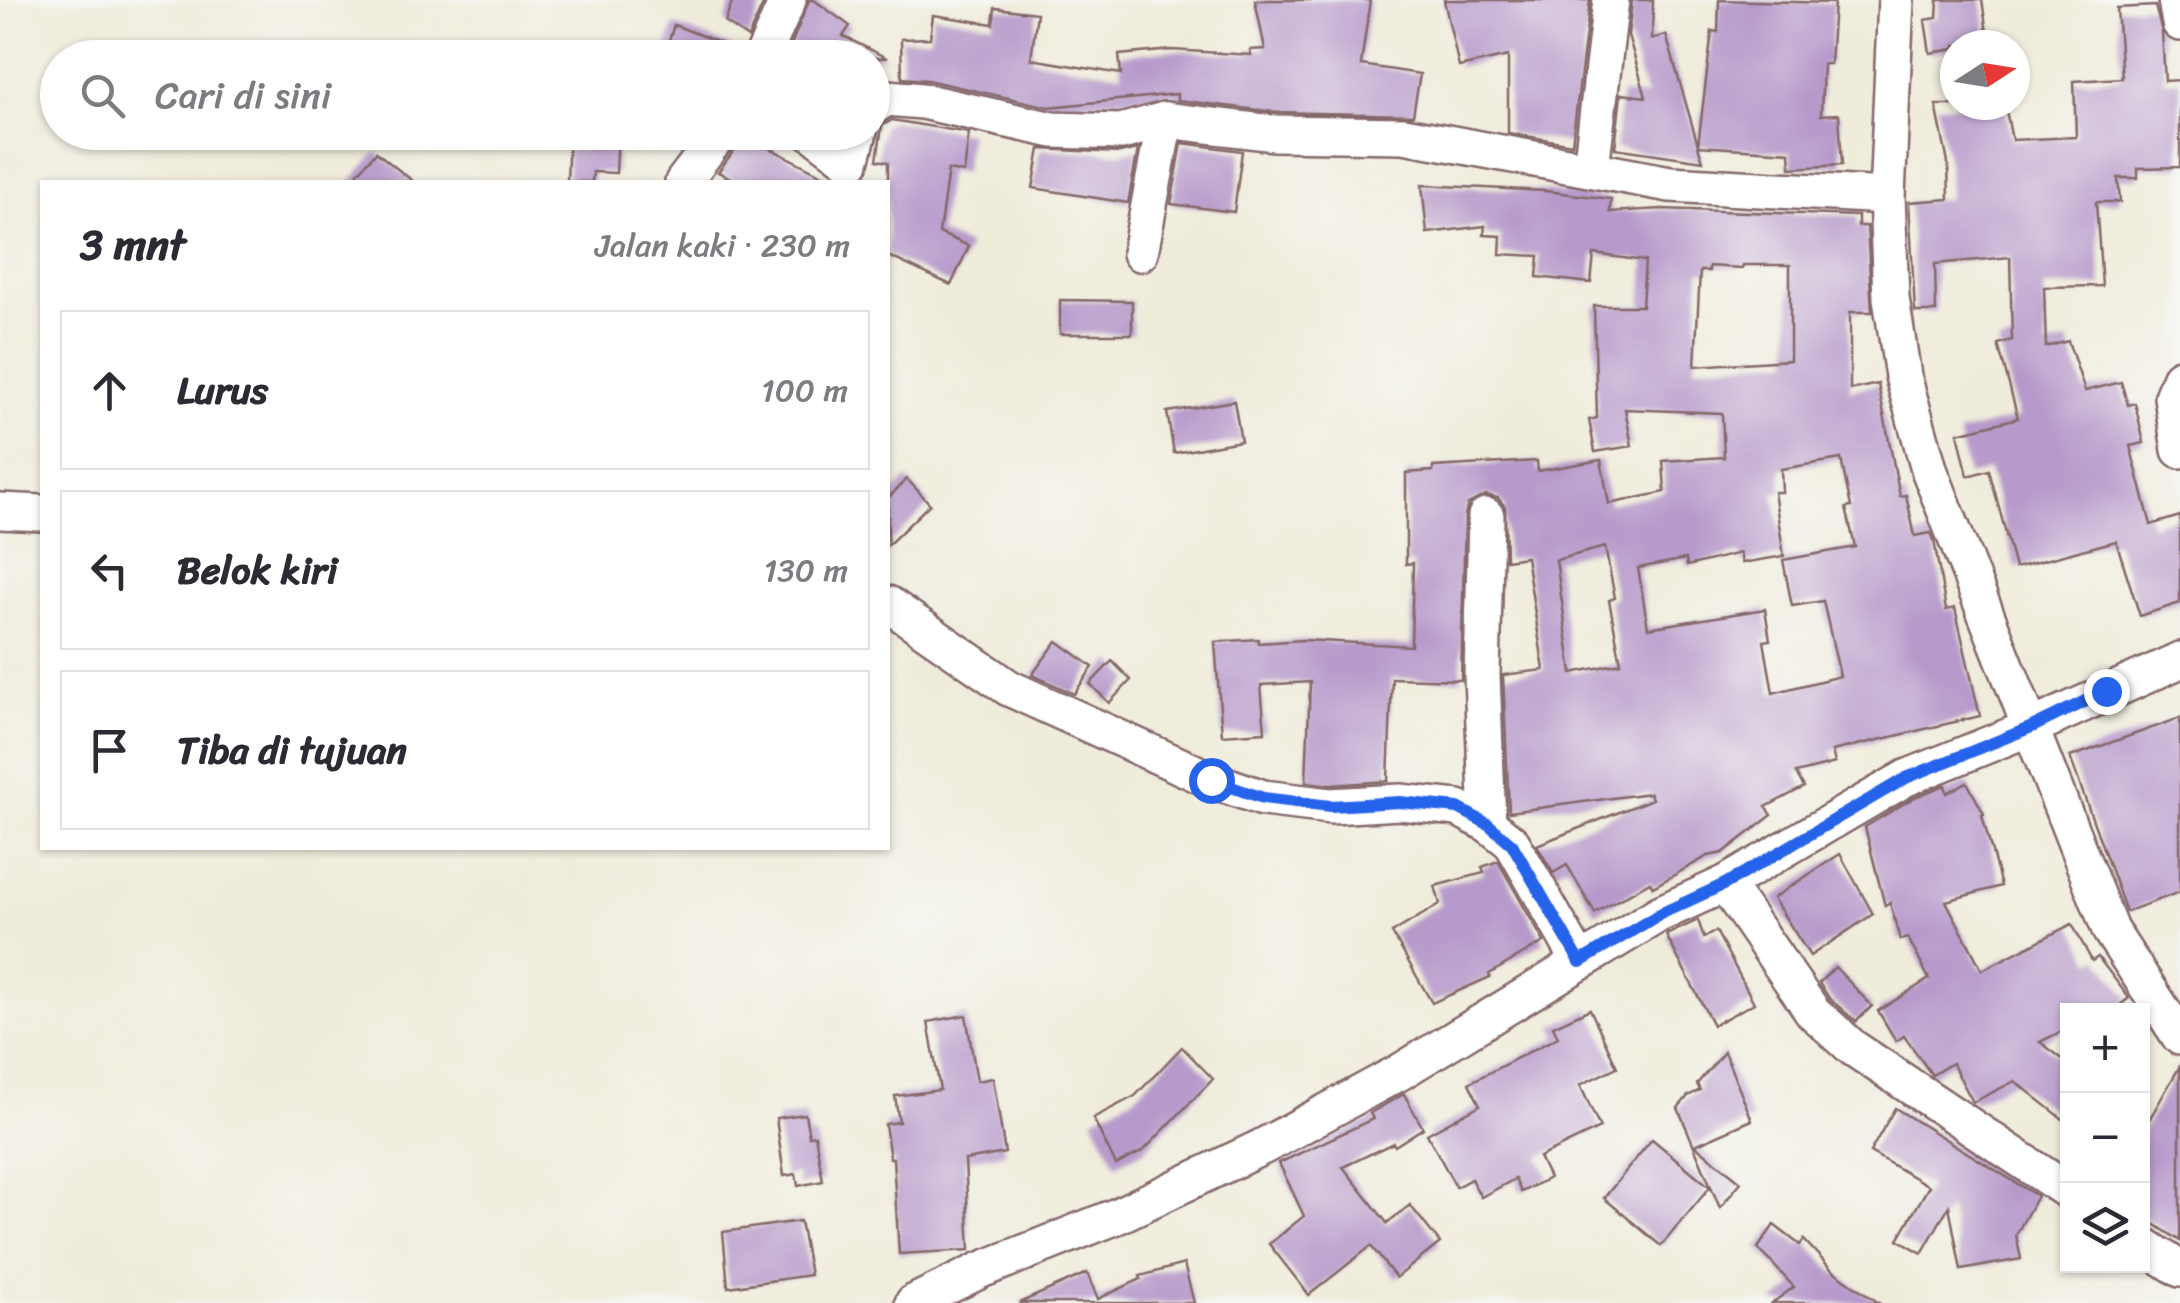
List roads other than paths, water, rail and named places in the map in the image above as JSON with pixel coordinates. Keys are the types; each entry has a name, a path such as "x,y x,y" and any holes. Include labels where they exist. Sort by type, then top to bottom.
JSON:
{"street":[{"path":"770,40 788,0"},
{"path":"1592,168 1611,0"},
{"path":"1896,0 1888,196 1891,298 1903,376 1930,472 2110,930 2180,1037"},
{"path":"2176,0 2180,23"},
{"path":"890,98 922,101 1053,130 1121,132 1165,120 1273,133 1404,134 1670,184 1888,196"},
{"path":"1140,253 1165,120"},
{"path":"684,180 707,150"},
{"path":"2180,378 2172,397 2180,450"},
{"path":"0,511 40,513"},
{"path":"1486,516 1482,675 1488,824"},
{"path":"890,605 1009,688 1211,780 1263,798 1313,804 1430,803 1458,808 1488,824 1512,844 1580,962"},
{"path":"913,1303 981,1270 1117,1216 1262,1147 1400,1072 1660,914 1725,884 1906,778 2180,660"},
{"path":"1725,884 1813,1012 1840,1036 2060,1186"},
{"path":"2150,1249 2180,1269"}]}
